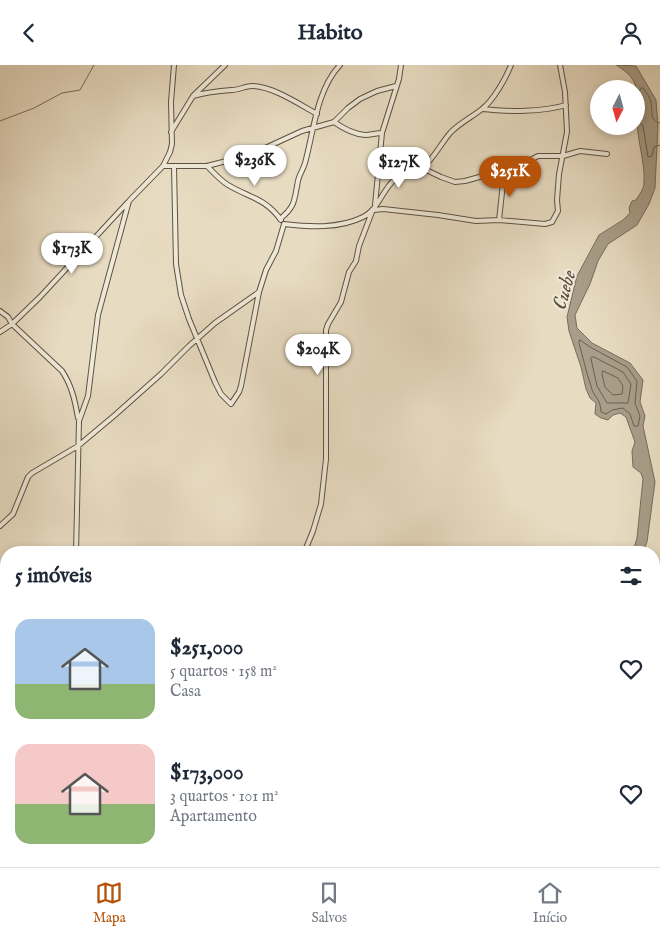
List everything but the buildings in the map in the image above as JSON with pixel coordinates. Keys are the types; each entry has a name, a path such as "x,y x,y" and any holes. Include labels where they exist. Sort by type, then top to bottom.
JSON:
{"street":[{"path":"0,332 40,297 163,166 170,152 174,65"},
{"path":"172,132 193,96 225,65"},
{"path":"280,219 287,213 295,200 298,181 304,165 316,114 326,85 332,73 340,65"},
{"path":"307,546 320,503 326,459 326,330 342,302 349,272 356,261 359,246 375,205 382,133 402,65"},
{"path":"375,205 394,180 402,174 422,168 452,131 482,109 505,81 511,65"},
{"path":"284,225 314,227 331,225 355,220 373,211 383,209 476,221 499,220 545,224 552,221 558,211 557,193 567,132 566,105 560,65"},
{"path":"163,166 207,166 250,155 302,131 334,122 360,99 377,91 396,86"},
{"path":"193,96 216,90 260,87 295,102 316,114"},
{"path":"482,109 515,111 566,105"},
{"path":"334,122 347,131 357,134 382,133"},
{"path":"422,168 441,177 455,181 465,181 483,176 504,174 538,156 562,156 580,151 607,153"},
{"path":"174,166 176,264 181,295 215,382 221,394 232,404 241,386 259,292 266,270 276,251 284,225"},
{"path":"207,166 229,185 256,197 267,205 284,225"},
{"path":"499,220 504,174"},
{"path":"79,421 88,396 98,315 104,288 129,201"},
{"path":"0,526 13,515 28,477 32,473 78,446 115,415 198,338 259,292"},
{"path":"0,311 62,371 68,380 75,398 79,421 76,546"}],"water":[{"path":"616,65 636,66 644,80 633,80"},
{"path":"645,81 656,100 658,126 655,188 649,204 637,225 608,244 598,261 590,284 575,315 577,328 592,343 630,363 643,380 640,402 645,416 643,426 655,482 645,546 635,546 643,479 641,473 633,467 632,451 635,442 626,417 620,413 613,415 608,420 595,414 596,403 590,398 586,389 569,331 567,317 577,276 599,235 623,220 630,213 629,208 632,201 636,200 644,185 644,170 639,135 645,135"}],"waterway":[{"path":"0,121 34,108 62,93 80,90 94,65"}],"water label":[{"name":"Cuebe","path":"565,290"}]}
